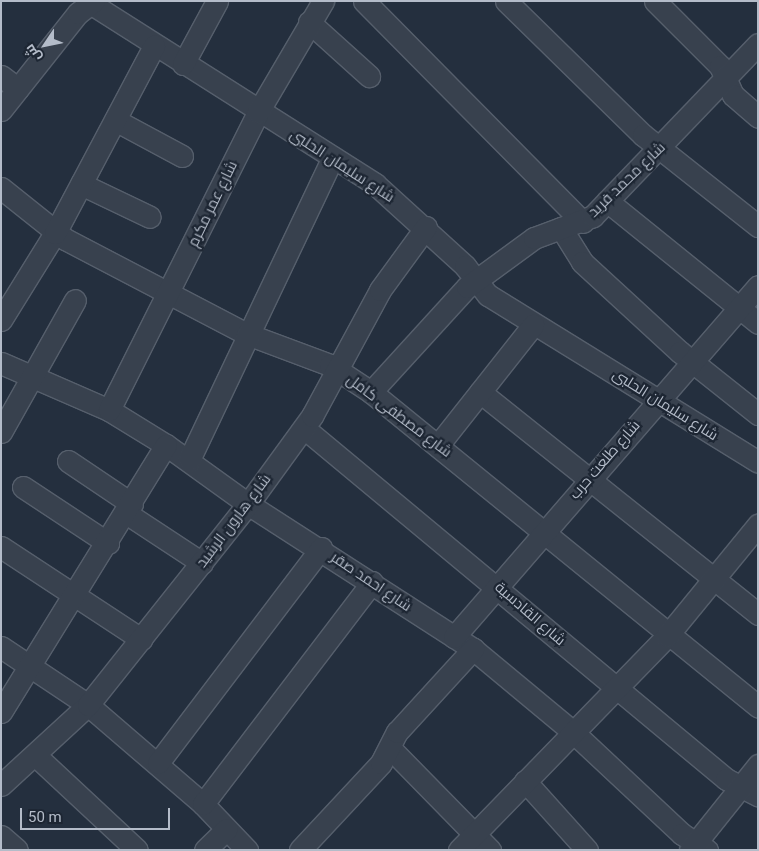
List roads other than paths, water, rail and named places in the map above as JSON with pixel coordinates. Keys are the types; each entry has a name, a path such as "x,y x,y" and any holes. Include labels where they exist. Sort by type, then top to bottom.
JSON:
{"street":[{"path":"183,64 217,1"},
{"name":"شارع عمر مكرم","path":"108,410 258,112 323,1"},
{"path":"364,1 583,222"},
{"path":"506,1 659,150 758,226"},
{"path":"655,1 720,66 733,95 758,117"},
{"path":"1,110 78,13 91,2"},
{"name":"شارع سليمان الحلبى","path":"91,2 154,46 333,157 392,197 426,227 488,296 758,462"},
{"path":"309,22 369,76"},
{"name":"شارع محمد فريد","path":"371,392 459,293 534,238 583,222 607,201 659,150 725,77 758,44"},
{"path":"1,320 55,233 154,46"},
{"path":"1,76 18,89"},
{"path":"115,120 182,156"},
{"path":"189,460 247,334 333,157"},
{"path":"81,184 150,217"},
{"name":"شارع مصطفى كامل","path":"1,188 55,233 247,334 338,370 371,392 439,444 542,533 667,636 758,707"},
{"path":"607,201 758,323"},
{"name":"شارع هارون الرشيد","path":"4,778 35,755 88,705 248,504 304,428 338,370 380,290 426,227"},
{"path":"560,228 582,262 691,362 758,414"},
{"name":"شارع طلعت حرب","path":"454,637 586,480 758,286"},
{"path":"1,432 34,378 75,300"},
{"path":"439,444 533,324"},
{"name":"شارع احمد صقر","path":"1,363 108,410 166,445 248,504 321,548 473,649 574,733 697,848"},
{"path":"480,392 586,480 758,614"},
{"name":"شارع القادسية","path":"304,428 497,586 616,689 749,791"},
{"path":"1,712 32,668 166,445"},
{"path":"68,461 202,563"},
{"path":"22,487 108,543"},
{"path":"459,850 667,636 715,581 758,525"},
{"path":"1,547 141,639"},
{"path":"158,763 321,548"},
{"path":"203,804 372,582"},
{"path":"1,647 88,705 158,763 203,804 247,850"},
{"path":"300,850 390,748 397,732 473,649"},
{"path":"390,748 490,850"},
{"path":"35,755 138,850"},
{"path":"697,848 749,791 758,765"},
{"path":"525,781 587,850"},
{"path":"205,850 227,829"},
{"path":"1,836 17,850"}]}
